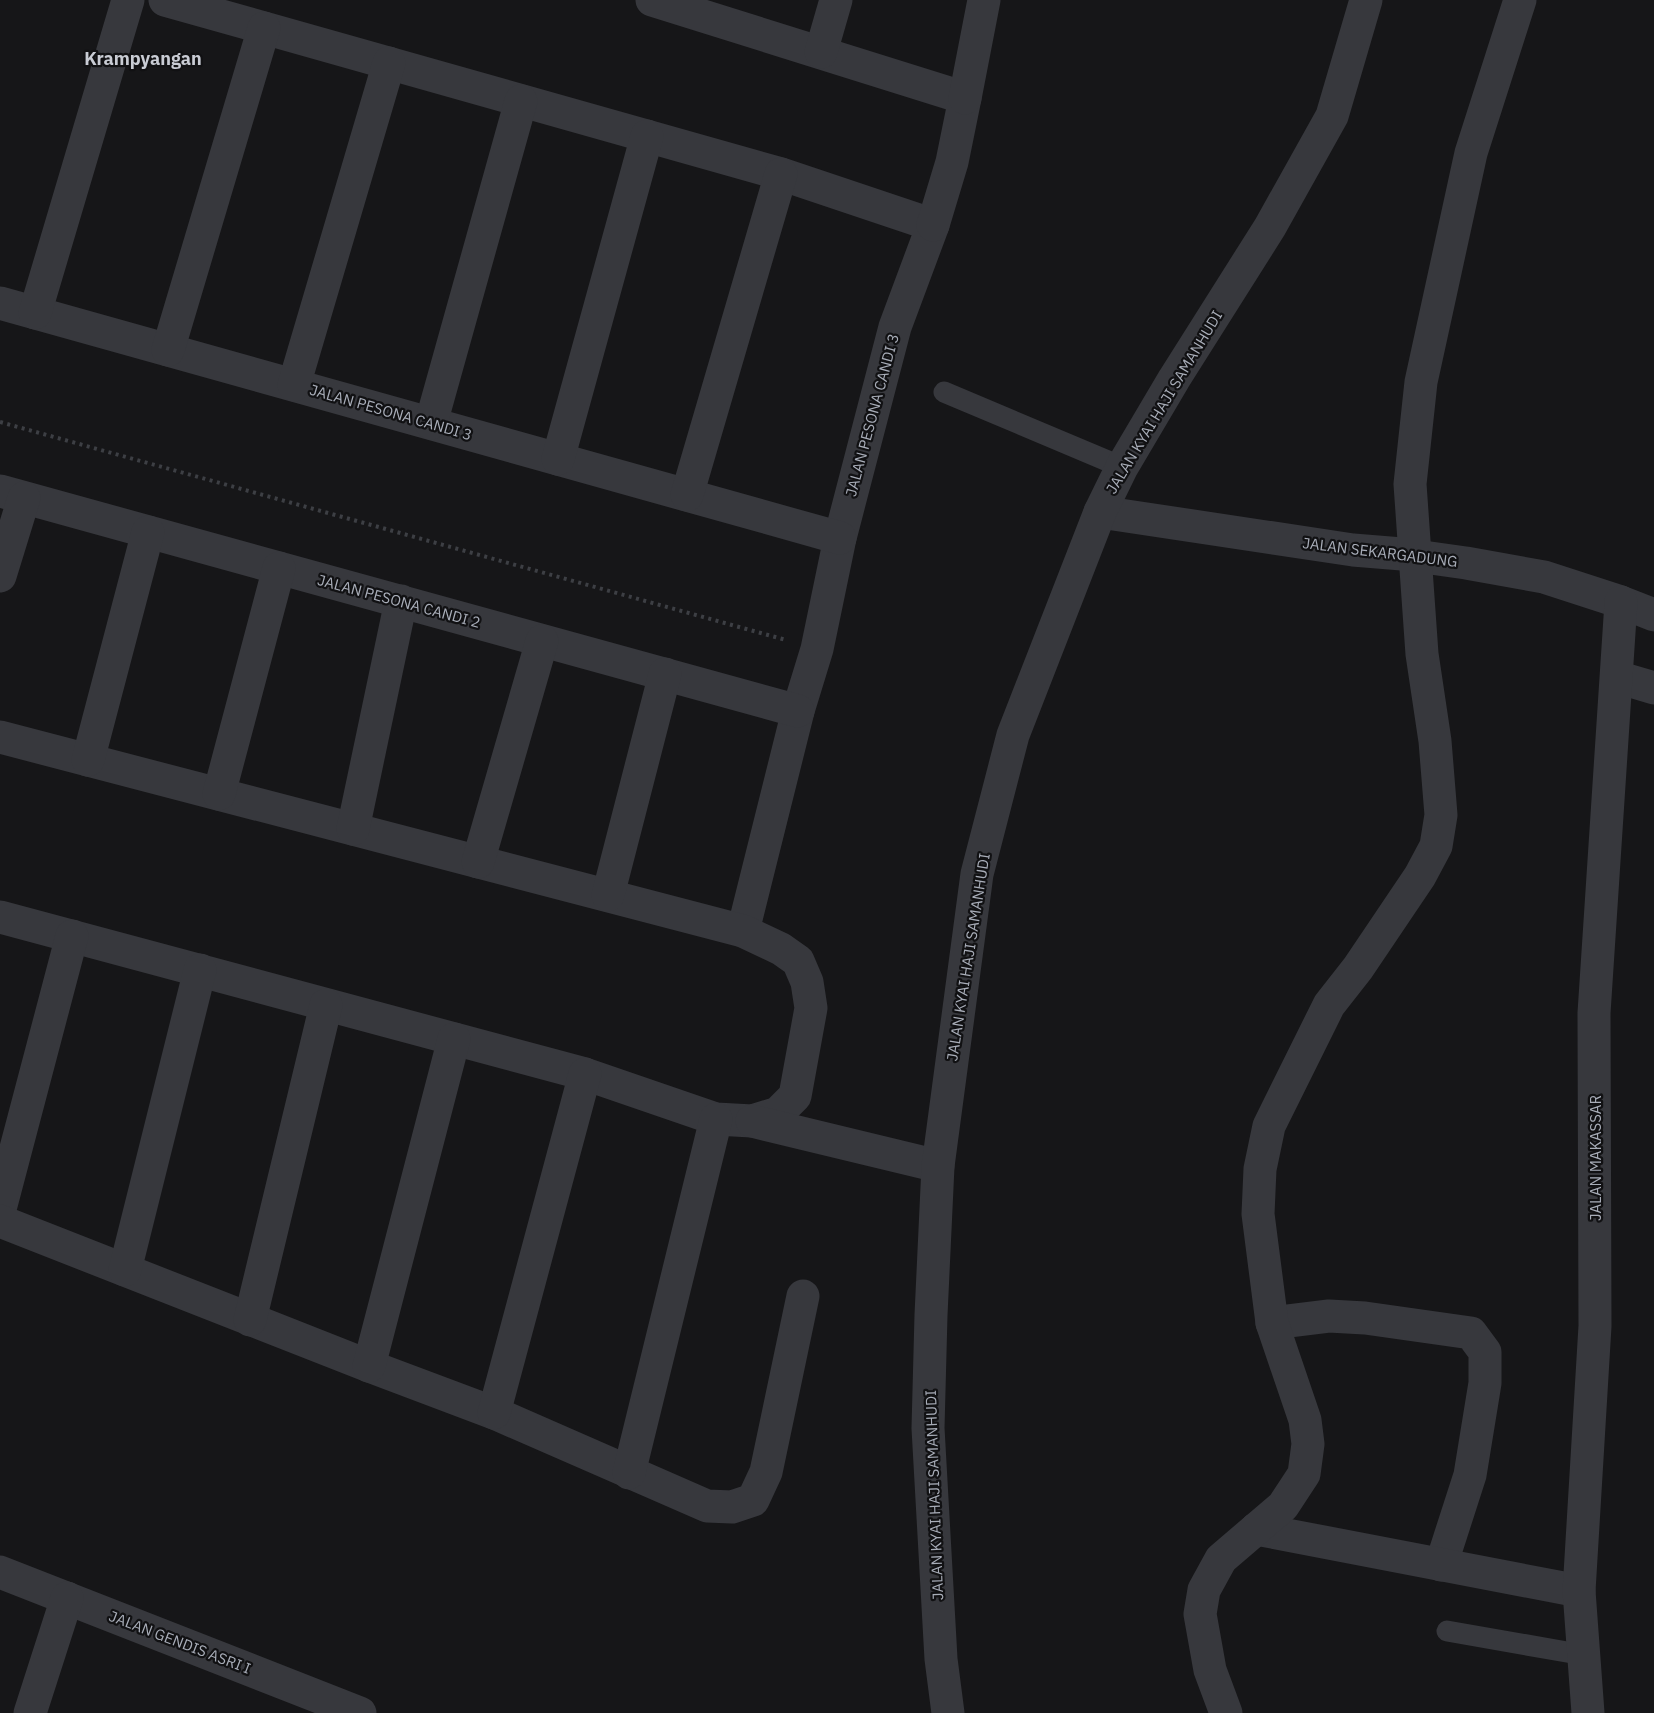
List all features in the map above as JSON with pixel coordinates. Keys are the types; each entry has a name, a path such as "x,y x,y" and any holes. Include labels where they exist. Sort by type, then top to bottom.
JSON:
{"street":[{"path":"35,313 128,0"},
{"path":"165,0 781,174 933,225"},
{"path":"652,0 695,6 821,52 965,98"},
{"path":"821,52 836,0"},
{"name":"JALAN PESONA CANDI 3","path":"0,303 840,538 895,327 933,225 952,162 984,0"},
{"name":"JALAN KYAI HAJI SAMANHUDI","path":"948,1713 941,1659 928,1428 930,1315 938,1166 977,874 1013,735 1100,512 1122,467 1174,379 1270,227 1332,116 1366,0"},
{"path":"1227,1713 1210,1670 1200,1614 1204,1590 1221,1559 1283,1506 1304,1474 1308,1444 1305,1420 1272,1323 1258,1214 1260,1168 1269,1126 1329,1005 1358,968 1420,876 1436,846 1442,815 1435,741 1409,555 1410,484 1420,382 1471,153 1520,0"},
{"path":"168,350 264,28"},
{"path":"294,385 389,63"},
{"path":"431,423 521,101"},
{"path":"558,459 647,136"},
{"path":"687,495 781,174"},
{"path":"0,576 12,495"},
{"name":"JALAN PESONA CANDI 2","path":"12,495 798,711"},
{"name":"JALAN SEKARGADUNG","path":"1100,512 1353,550 1409,555 1544,577 1654,615"},
{"path":"88,760 148,532"},
{"path":"743,931 798,711 817,649 840,538"},
{"path":"219,794 279,568"},
{"path":"354,829 401,602"},
{"name":"JALAN MAKASSAR","path":"1588,1713 1579,1592 1595,1326 1594,1013 1621,602"},
{"path":"478,861 542,641"},
{"path":"608,895 665,674"},
{"path":"1617,677 1654,688"},
{"path":"0,737 743,931 781,949 798,961 807,982 811,1008 804,1052 795,1096 778,1113 752,1121"},
{"path":"0,917 585,1074 716,1119 752,1121 938,1166"},
{"path":"0,1209 72,936"},
{"path":"125,1270 200,970"},
{"path":"250,1320 326,1005"},
{"path":"369,1366 454,1039"},
{"path":"494,1413 585,1074"},
{"path":"629,1473 716,1119"},
{"path":"0,1221 494,1413 707,1506 732,1507 753,1500 766,1472 803,1296"},
{"path":"1272,1323 1329,1316 1365,1318 1472,1333 1485,1352 1485,1383 1470,1474 1442,1565"},
{"path":"1256,1529 1579,1592"},
{"name":"JALAN GENDIS ASRI I","path":"0,1572 360,1713"},
{"path":"30,1713 67,1598"}],"lane":[{"path":"944,392 1122,467"},
{"path":"1447,1631 1584,1655"}],"path":[{"path":"0,422 817,649"}],"district":[{"name":"Krampyangan","path":"143,58"}]}
